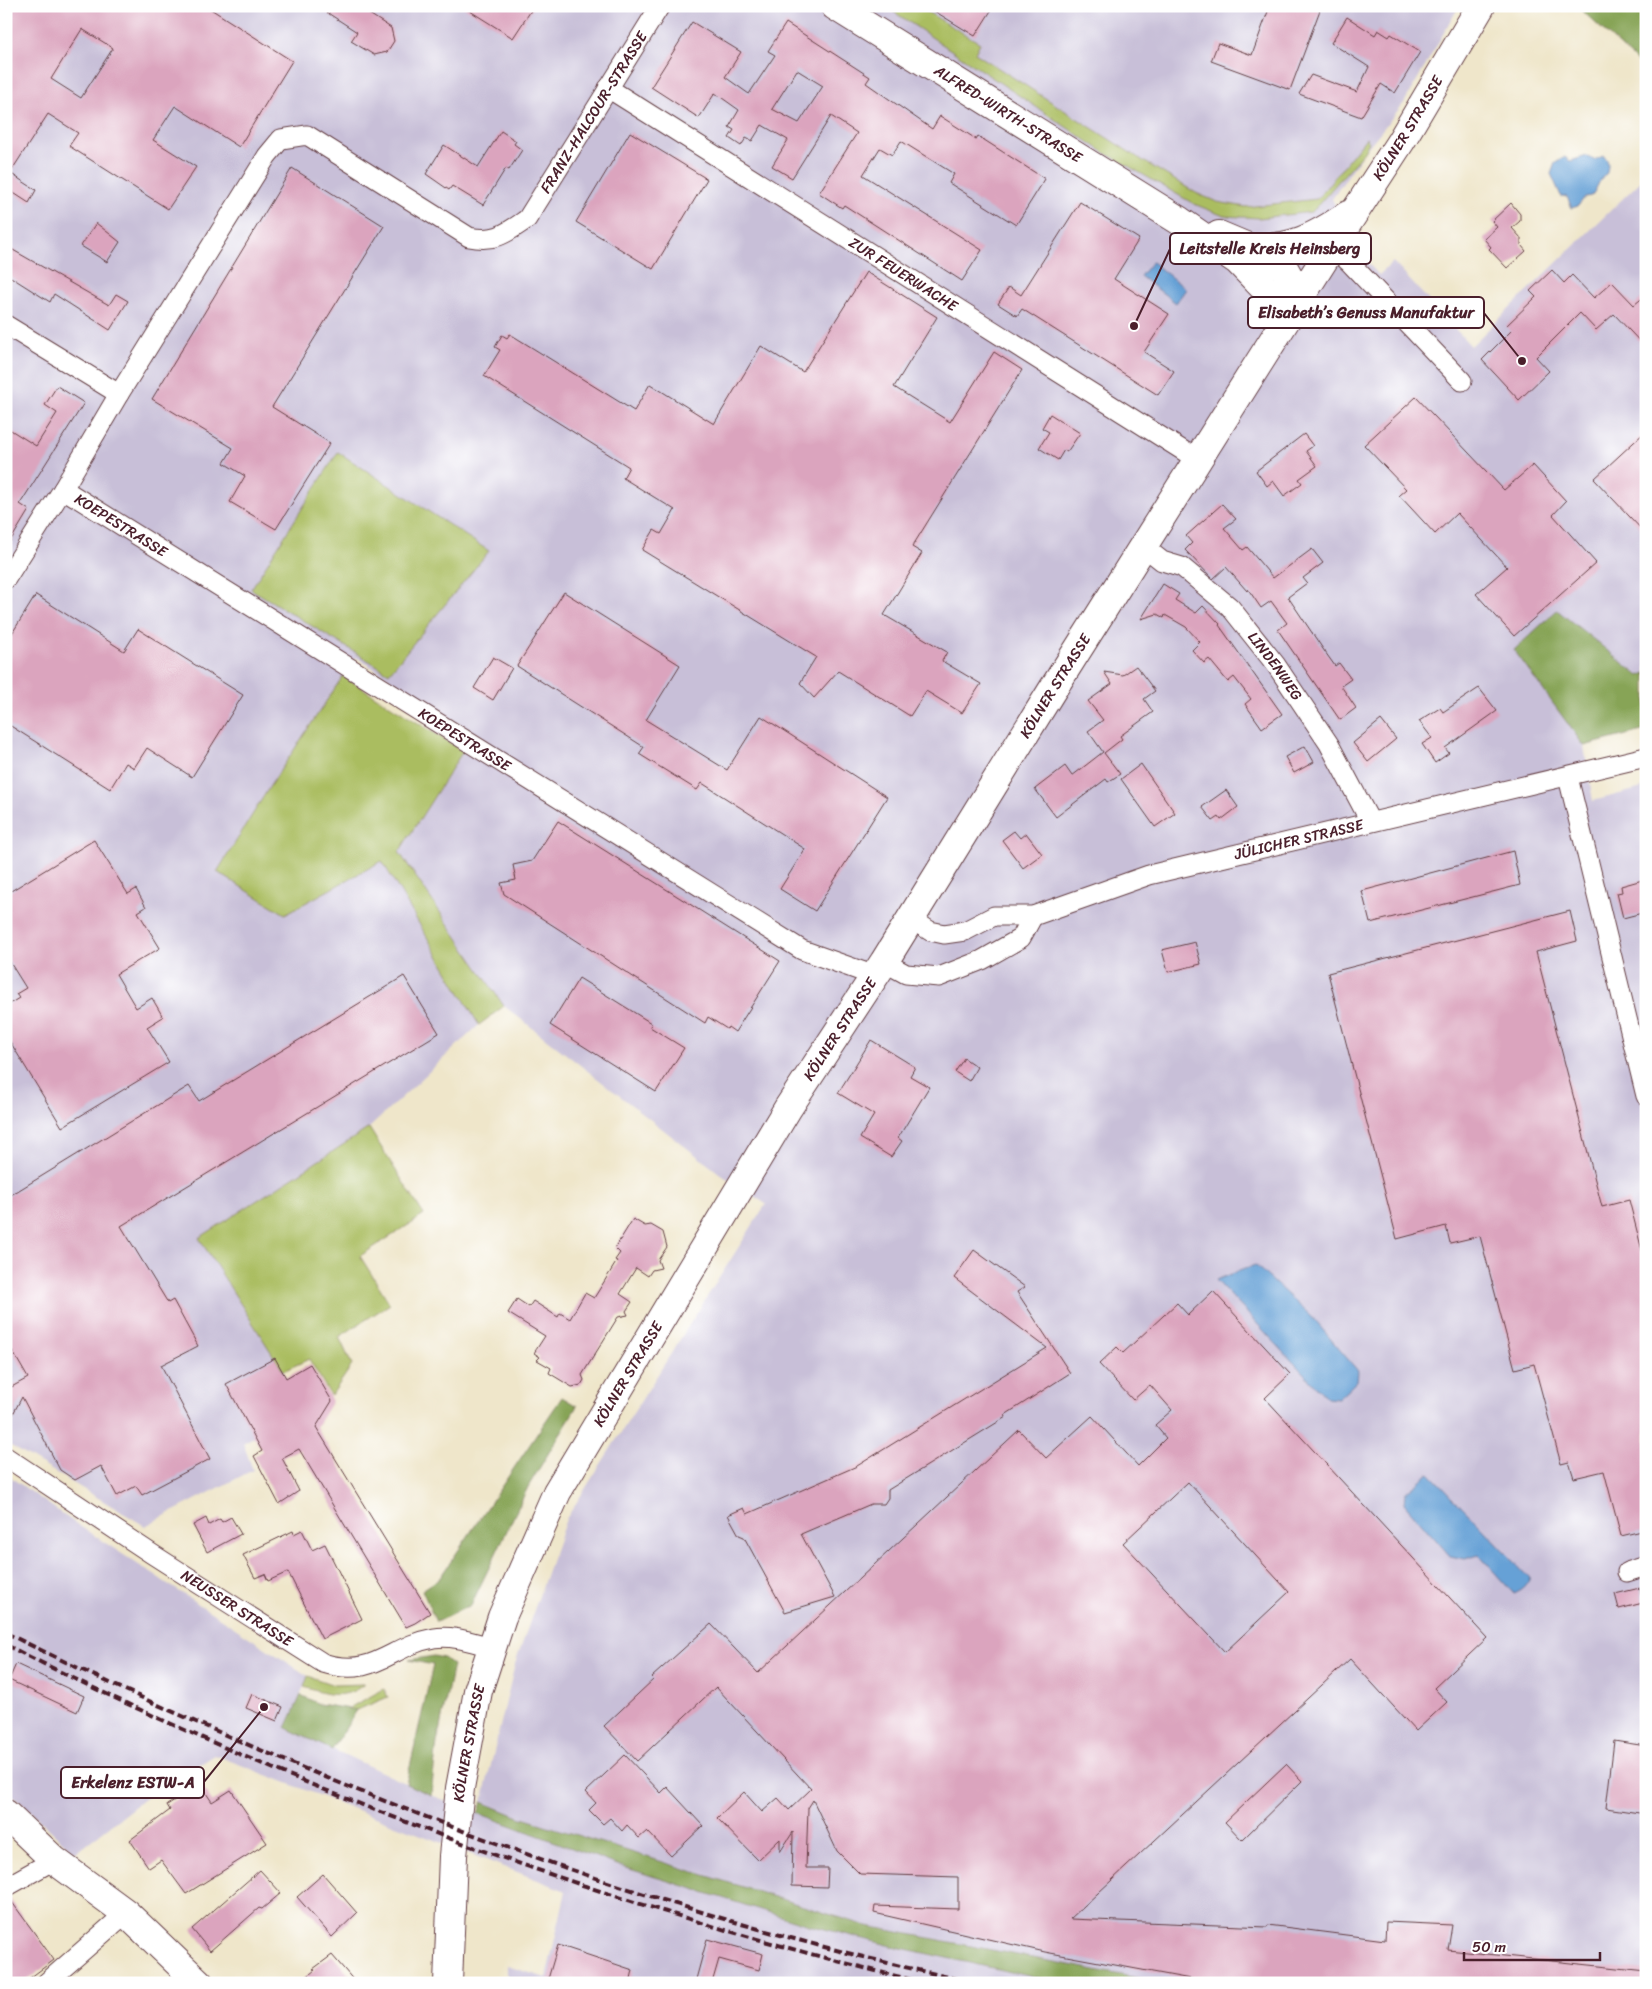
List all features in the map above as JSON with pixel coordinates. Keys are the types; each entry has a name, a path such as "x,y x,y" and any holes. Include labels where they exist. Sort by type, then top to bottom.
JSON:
{"main road":[{"name":"ALFRED-WIRTH-STRASSE","path":"835,6 1180,221 1238,261 1270,293 1300,297"},
{"name":"KÖLNER STRASSE","path":"448,1983 453,1856 465,1756 478,1691 491,1647 513,1588 557,1492 788,1108 880,969 1143,546 1401,141 1481,6"},
{"path":"1250,248 1272,249 1290,245 1312,237 1356,210"},
{"name":"ALFRED-WIRTH-STRASSE","path":"1180,221 1250,248 1284,268 1300,297"},
{"path":"6,1814 54,1860 126,1913 199,1983"},
{"path":"435,1983 437,1957 449,1945"}],"street":[{"name":"FRANZ-HALCOUR-STRASSE","path":"526,219 660,6"},
{"name":"ZUR FEUERWACHE","path":"608,88 969,318 1198,460"},
{"name":"KOEPESTRASSE","path":"6,579 63,489 119,394 268,156 281,139 307,135 469,237 487,240 504,235 526,219"},
{"path":"1332,247 1462,380"},
{"path":"6,326 119,394"},
{"name":"KOEPESTRASSE","path":"63,489 802,950 880,969"},
{"name":"LINDENWEG","path":"1143,546 1162,561 1182,568 1230,607 1276,665 1329,744 1370,821"},
{"name":"JÜLICHER STRASSE","path":"910,918 930,931 944,934 965,931 994,916 1033,916 1148,875 1646,757"},
{"path":"1568,777 1646,1096"},
{"path":"880,969 938,977 982,960 1021,938 1033,916"},
{"name":"NEUSSER STRASSE","path":"6,1456 160,1559 323,1663 354,1668 369,1665 418,1643 448,1637 491,1647"},
{"path":"1627,1572 1646,1566"},
{"path":"6,1886 54,1860"},
{"path":"46,1983 126,1913"}],"shaded area":[{"path":"6,6 1459,6 1404,103 1364,152 1332,199 1359,254 1379,275 1393,262 1471,346 1646,176 1646,673 1639,676 1557,611 1514,650 1584,746 1593,801 1646,787 1646,1983 1163,1983 867,1926 519,1817 482,1802 515,1664 566,1519 766,1204 723,1176 504,1006 399,852 474,734 356,657 270,786 285,914 382,861 479,1025 369,1128 199,1238 283,1371 303,1408 243,1443 253,1470 145,1526 6,1443"},
{"path":"6,1474 75,1523 308,1676 287,1728 431,1795 620,1866 809,1925 1061,1983 507,1983 507,1966 546,1978 566,1891 215,1755 144,1799 75,1853 6,1789"}],"green space":[{"path":"885,6 917,6 980,43 975,53 1137,157 1196,193 1217,202 1246,207 1317,199 1366,138 1369,142 1364,152 1312,212 1259,218 1224,216 1194,204 1102,151"},
{"path":"1577,6 1641,6 1646,11 1646,70"},
{"path":"338,452 489,551 389,673 251,589"},
{"path":"1557,610 1639,676 1646,673 1646,730 1584,746 1514,650"},
{"path":"343,676 463,751 399,852 504,1006 479,1025 382,861 285,914 217,872 270,786"},
{"path":"369,1128 424,1215 360,1256 390,1304 339,1337 352,1365 331,1396 309,1359 283,1371 199,1238"},
{"path":"562,1397 577,1406 528,1487 471,1605 436,1622 422,1590 439,1579"},
{"path":"434,1656 444,1658 453,1665 437,1742 431,1795 406,1784 433,1665 409,1660"},
{"path":"308,1676 334,1685 364,1684 350,1693 327,1694 304,1687"},
{"path":"384,1689 388,1697 357,1710 347,1709"},
{"path":"301,1695 319,1704 357,1710 332,1750 286,1728"},
{"path":"482,1802 519,1817 867,1926 1163,1983 1061,1983 892,1946 809,1925 620,1866 478,1813"}],"water":[{"path":"1587,156 1594,160 1603,156 1607,159 1607,173 1591,196 1585,197 1578,206 1572,208 1567,197 1561,196 1551,174 1555,163 1565,157 1570,161"},
{"path":"1152,262 1186,289 1176,303 1140,276"},
{"path":"1255,1265 1311,1316 1358,1371 1357,1381 1338,1399 1327,1398 1216,1280"},
{"path":"1429,1473 1530,1578 1528,1584 1522,1590 1514,1594 1479,1555 1465,1559 1450,1556 1404,1503 1405,1493"}],"building":[{"path":"6,6 206,6 292,61 239,147 175,106 153,140 196,167 168,209 69,146 78,133 48,114 10,173 36,190 29,203 6,188","holes":["82,29 113,48 81,98 51,79"]},
{"path":"317,6 357,6 391,28 394,41 387,52 374,55 351,41 357,32"},
{"path":"462,6 534,6 513,38"},
{"path":"926,6 994,6 975,36"},
{"path":"1270,6 1310,6 1320,10 1290,90 1211,61 1218,43 1252,55"},
{"path":"1347,17 1375,35 1378,30 1389,37 1391,34 1420,52 1395,93 1381,84 1361,117 1299,94 1311,75 1357,92 1369,67 1331,43"},
{"path":"692,22 741,52 725,77 749,94 775,55 768,51 786,23 870,77 866,83 932,129 940,116 976,139 978,136 1045,179 1016,225 949,183 954,174 901,141 892,155 880,148 863,175 982,250 962,281 844,205 842,208 819,193 857,133 831,116 792,178 772,166 788,140 762,125 752,141 746,138 741,146 729,138 734,130 729,127 739,110 715,93 699,118 651,87","holes":["797,70 823,86 799,123 772,109"]},
{"path":"501,131 516,141 514,144 522,150 509,170 506,168 483,205 452,186 449,190 426,174 444,145 478,167"},
{"path":"630,132 707,179 653,269 576,222"},
{"path":"292,168 384,226 272,407 330,443 276,529 230,502 245,476 224,463 233,448 152,399"},
{"path":"1080,202 1139,239 1114,279 1169,314 1144,352 1174,371 1158,395 1022,309 1017,316 998,304 1009,287 1021,295"},
{"path":"1511,203 1520,214 1520,221 1512,228 1521,238 1521,245 1526,251 1507,268 1489,249 1491,247 1484,239 1497,227 1492,221"},
{"path":"96,223 120,242 107,262 81,246"},
{"path":"6,246 109,305 116,294 128,301 110,330 54,294 50,302 6,274"},
{"path":"1552,270 1564,283 1572,275 1594,298 1612,282 1634,305 1646,295 1646,348 1614,314 1596,330 1580,313 1536,357 1549,371 1519,400 1482,360 1511,331 1506,326 1536,297 1530,291"},
{"path":"866,272 937,317 894,387 950,422 994,352 1022,370 912,547 922,553 884,615 947,652 942,661 981,684 962,713 926,691 910,716 838,671 814,698 800,683 816,657 642,550 654,530 661,534 675,510 623,478 629,467 484,376 500,350 495,347 502,335 507,338 510,334 634,411 650,384 714,424 761,346 803,372"},
{"path":"57,386 84,403 20,504 29,510 6,548 6,427 36,446 57,413 45,405"},
{"path":"1416,397 1504,490 1533,465 1566,501 1553,515 1596,563 1514,636 1476,594 1507,567 1457,513 1435,534 1399,495 1406,489 1364,445"},
{"path":"1050,414 1080,433 1067,452 1064,450 1058,460 1039,448 1049,432 1042,428"},
{"path":"1646,431 1646,534 1594,479"},
{"path":"1304,434 1313,446 1306,451 1317,466 1299,479 1302,483 1284,496 1273,481 1267,486 1256,471"},
{"path":"1222,504 1236,519 1224,528 1243,550 1247,547 1273,578 1312,549 1323,563 1303,578 1307,583 1288,597 1335,666 1339,663 1351,679 1341,686 1356,708 1340,720 1278,630 1287,623 1271,601 1261,608 1248,589 1247,591 1226,567 1213,579 1185,550 1192,543 1186,536"},
{"path":"1163,584 1179,594 1175,600 1196,613 1203,606 1220,624 1282,714 1262,728 1245,704 1251,699 1234,677 1228,682 1209,659 1204,663 1192,650 1200,642 1186,627 1165,615 1164,618 1157,614 1141,619"},
{"path":"564,592 680,665 646,720 727,770 761,716 887,797 815,911 780,889 805,849 702,783 697,790 639,754 644,747 517,666"},
{"path":"36,595 124,651 138,629 243,695 192,777 147,748 134,768 126,763 110,789 6,723 6,643"},
{"path":"493,657 512,668 493,700 474,688"},
{"path":"1136,666 1155,691 1144,699 1153,712 1120,736 1122,739 1104,753 1120,774 1108,782 1106,779 1056,817 1035,789 1065,766 1072,776 1103,752 1088,731 1103,720 1088,701 1112,684 1104,672 1123,675"},
{"path":"1479,688 1497,711 1445,748 1449,753 1435,763 1422,744 1432,738 1419,721 1440,708 1443,712"},
{"path":"1381,720 1396,739 1368,762 1353,743"},
{"path":"1305,746 1314,762 1294,773 1285,757"},
{"path":"1141,764 1175,813 1155,827 1121,779"},
{"path":"1226,790 1238,807 1221,820 1219,817 1213,821 1202,807"},
{"path":"558,821 780,961 735,1032 708,1017 705,1023 504,894 501,883 516,880 513,865 532,861"},
{"path":"1014,831 1020,838 1026,833 1042,854 1023,868 1002,840"},
{"path":"94,840 128,894 136,889 146,907 138,912 160,948 116,974 136,1008 152,998 163,1017 147,1027 169,1062 62,1127 6,1035 6,1006 19,998 16,994 26,988 6,956 6,894"},
{"path":"1513,851 1520,885 1370,923 1362,891"},
{"path":"1646,879 1646,912 1623,918 1617,893 1622,892 1621,886"},
{"path":"1570,911 1577,941 1536,952 1602,1207 1629,1200 1646,1266 1646,1530 1621,1536 1604,1471 1574,1478 1569,1462 1561,1464 1534,1364 1515,1369 1480,1236 1450,1243 1446,1226 1397,1239 1328,973"},
{"path":"1195,942 1201,964 1168,972 1162,950"},
{"path":"404,976 439,1033 121,1226 168,1303 173,1300 198,1346 161,1365 210,1459 142,1495 136,1486 117,1496 101,1466 75,1480 60,1470 22,1397 6,1427 6,1390 28,1378 6,1340 6,1198 189,1086 199,1101"},
{"path":"579,978 651,1023 650,1027 684,1048 656,1092 550,1025"},
{"path":"871,1040 915,1067 910,1076 929,1087 898,1138 902,1141 891,1157 860,1138 874,1115 838,1093"},
{"path":"964,1058 977,1067 969,1081 955,1072"},
{"path":"633,1219 645,1226 651,1225 663,1232 667,1247 658,1260 661,1268 652,1270 648,1276 636,1268 620,1294 632,1302 626,1311 628,1315 618,1317 582,1375 584,1380 581,1385 572,1387 549,1373 551,1368 537,1360 540,1357 534,1353 545,1336 508,1313 517,1299 529,1307 533,1301 558,1317 560,1313 570,1319 585,1293 594,1298 617,1261 615,1260 620,1253 615,1248"},
{"path":"974,1250 1025,1287 1017,1292 1070,1373 1005,1415 1006,1417 888,1490 888,1498 884,1504 871,1504 801,1534 835,1597 785,1612 744,1537 739,1535 728,1515 744,1508 747,1514 857,1466 1047,1348 954,1278"},
{"path":"1213,1291 1290,1374 1265,1398 1487,1638 1434,1688 1447,1702 1416,1731 1350,1659 1070,1919 1267,1927 1268,1925 1385,1940 1386,1922 1452,1925 1448,1950 1646,1971 1646,1983 1212,1983 1045,1952 874,1913 875,1906 958,1909 958,1877 860,1874 837,1851 813,1800 808,1808 806,1868 828,1868 827,1887 792,1886 793,1832 780,1852 780,1839 758,1860 717,1818 744,1792 762,1812 778,1798 789,1810 811,1789 716,1687 637,1761 604,1726 654,1679 652,1677 711,1624 758,1673 1019,1430 1046,1458 1092,1416 1138,1466 1166,1438 1155,1425 1172,1410 1150,1385 1133,1400 1099,1364 1117,1347 1123,1353 1177,1303 1188,1315","holes":["1188,1482 1289,1592 1225,1652 1123,1543"]},
{"path":"275,1358 286,1378 310,1364 332,1401 316,1427 430,1613 415,1623 406,1627 299,1449 282,1458 299,1491 279,1504 254,1456 262,1451 226,1384"},
{"path":"231,1517 241,1534 207,1552 193,1525 206,1518 209,1525 220,1519 222,1522"},
{"path":"302,1530 312,1550 325,1544 362,1619 322,1639 288,1572 268,1581 265,1574 255,1578 243,1555 293,1531 294,1534"},
{"path":"1640,1588 1643,1603 1619,1609 1615,1594"},
{"path":"16,1664 84,1696 77,1712 9,1680"},
{"path":"252,1694 283,1707 277,1721 246,1708"},
{"path":"1614,1741 1646,1746 1646,1814 1606,1808"},
{"path":"625,1755 661,1793 667,1787 703,1826 671,1856 647,1831 639,1838 627,1825 622,1831 610,1818 603,1824 589,1810 596,1803 586,1792"},
{"path":"1286,1764 1302,1781 1242,1840 1225,1822"},
{"path":"200,1784 212,1802 231,1790 267,1843 186,1894 161,1860 149,1868 130,1840 170,1810 167,1805"},
{"path":"260,1870 281,1893 262,1909 259,1908 210,1951 192,1929"},
{"path":"323,1874 357,1913 332,1937 297,1897"},
{"path":"6,1898 9,1898 54,1960 23,1983 6,1983"},
{"path":"707,1939 763,1954 759,1970 719,1959 712,1983 695,1983"},
{"path":"558,1945 633,1970 630,1983 561,1983 548,1979"},
{"path":"332,1955 356,1983 299,1983 315,1970 313,1969"}],"railway":[{"path":"6,1633 136,1695 268,1753 357,1790 509,1848 586,1875 741,1924 819,1946 977,1983"},
{"path":"6,1645 116,1699 228,1749 341,1797 456,1841 688,1919 806,1953 925,1983"}],"place":[{"name":"Leitstelle Kreis Heinsberg","path":"1134,326"},
{"name":"Elisabeth’s Genuss Manufaktur","path":"1522,361"},
{"name":"Erkelenz ESTW-A","path":"264,1707"}]}
